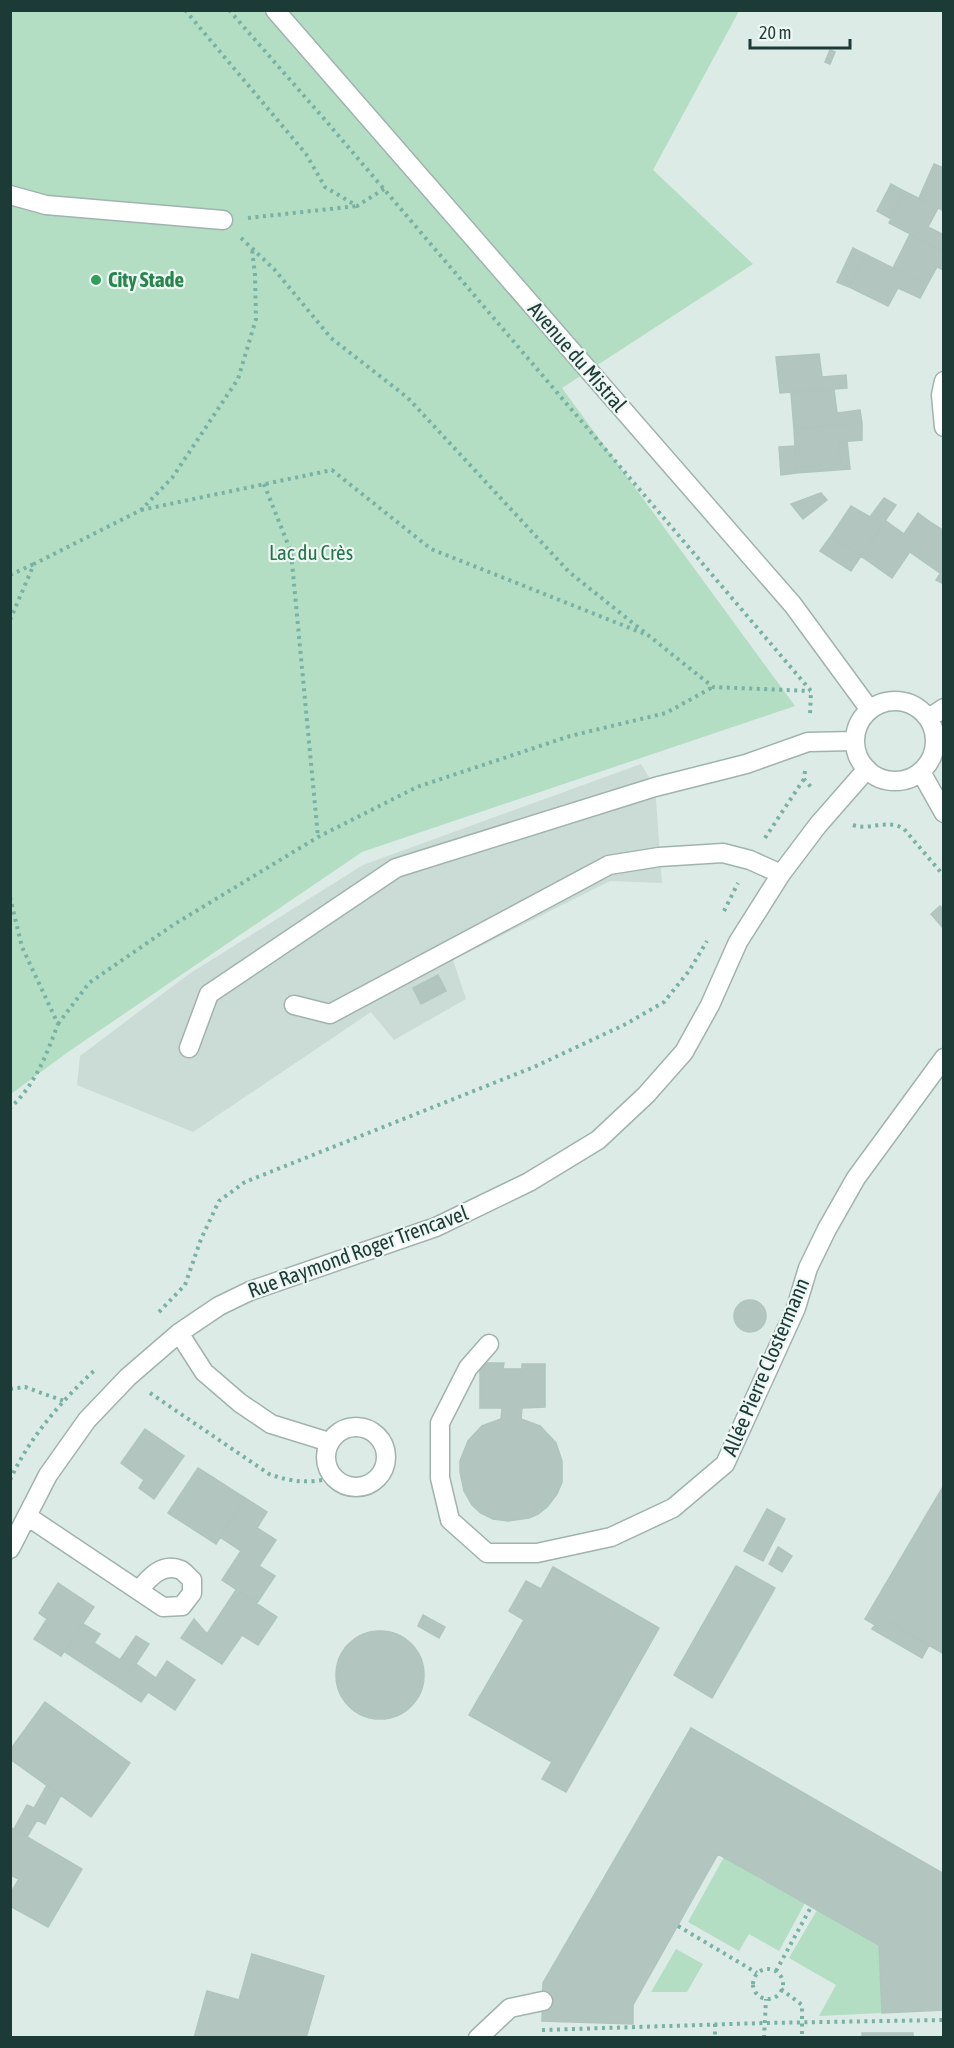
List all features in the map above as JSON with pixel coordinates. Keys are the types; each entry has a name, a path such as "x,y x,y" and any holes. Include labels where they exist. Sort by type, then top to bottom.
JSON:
{"street":[{"name":"Avenue du Mistral","path":"274,10 793,605 870,710"},
{"path":"10,195 46,205 223,220"},
{"path":"944,381 941,394 944,427"},
{"path":"901,701 936,713 934,752 929,763 921,772 900,781 887,781 876,776 860,761 855,741 857,730 862,718 881,703 901,701"},
{"path":"189,1048 209,994 396,868 655,787 746,764 808,742 855,741"},
{"name":"Rue Raymond Roger Trencavel","path":"10,1549 48,1475 87,1420 128,1377 179,1333 219,1306 250,1291 436,1227 530,1182 598,1140 646,1095 684,1052 710,1005 738,942 781,873 818,825 867,769"},
{"path":"921,772 944,813"},
{"path":"294,1005 330,1014 609,866 659,857 723,853 750,860 781,873"},
{"name":"Allée Pierre Clostermann","path":"489,1344 468,1368 440,1423 440,1478 450,1520 487,1553 537,1553 611,1537 674,1508 725,1464 796,1308 808,1268 827,1229 856,1178 944,1058"},
{"path":"179,1333 204,1372 240,1403 271,1424 329,1442"},
{"path":"355,1426 374,1432 381,1439 386,1459 379,1477 362,1487 342,1484 334,1478 326,1461 329,1442 336,1434 355,1426"},
{"path":"27,1516 139,1590"},
{"path":"478,2037 510,2008 543,2001"}],"path":[{"path":"186,10 306,154 325,187 357,206"},
{"path":"229,10 811,691 809,721"},
{"path":"223,220 357,206 384,189"},
{"path":"223,220 273,269 331,338 408,398 569,572 713,687"},
{"path":"141,510 172,477 238,379 256,319 252,248"},
{"path":"10,575 141,510 332,470 431,549 651,637"},
{"path":"264,484 291,552 318,837"},
{"path":"10,620 34,564"},
{"path":"10,1108 26,1092 41,1067 58,1024 89,983 173,925 318,837 417,787 570,736 666,713 713,687 811,691"},
{"path":"724,911 750,860 804,779 805,769"},
{"path":"804,779 811,787"},
{"path":"846,822 858,827 897,824 904,829 944,876"},
{"path":"10,897 22,947 58,1024"},
{"path":"156,1316 185,1285 201,1239 219,1201 245,1182 534,1066 626,1024 664,1002 689,971 713,932"},
{"path":"10,1480 21,1456 64,1401 100,1365"},
{"path":"128,1377 269,1474 290,1482 315,1482 334,1478"},
{"path":"10,1389 25,1387 64,1401 87,1420"},
{"path":"776,1971 811,1907"},
{"path":"678,1926 758,1972"},
{"path":"766,1969 776,1971 782,1979 782,1989 776,1996 766,1999 757,1995 752,1986 754,1976 758,1972 766,1969"},
{"path":"782,1989 802,2005 802,2037"},
{"path":"764,2037 766,1999"},
{"path":"532,2030 944,2020"},
{"path":"715,2024 716,2037"}],"shaded area":[{"path":"641,764 655,787 662,883 610,881 453,960 466,999 394,1040 371,1012 193,1132 77,1085 80,1056 189,974 363,865"}],"green space":[{"name":"Lac du Crès","path":"10,11 739,11 653,170 753,264 562,388 795,706 362,852 68,1052 11,1094"},
{"path":"724,1857 805,1903 779,1951 749,1934 739,1951 688,1922"},
{"path":"817,1910 879,1945 882,2013 819,2016 836,1985 789,1958"},
{"path":"676,1949 703,1964 687,1992 651,1992"}],"building":[{"path":"830,50 835,52 830,64 825,62"},
{"path":"934,164 944,168 944,211 919,198"},
{"path":"891,184 904,191 891,219 877,211"},
{"path":"904,191 938,208 928,227 944,235 943,251 889,223"},
{"path":"910,234 944,252 944,270 937,267 927,285 893,268"},
{"path":"853,248 865,254 849,287 837,282"},
{"path":"865,254 927,285 920,298 898,288 888,306 849,287"},
{"path":"819,354 822,377 846,375 847,388 780,393 776,357"},
{"path":"834,389 837,413 860,410 862,423 794,429 791,393"},
{"path":"862,423 862,440 839,442 841,464 796,467 794,429"},
{"path":"847,441 850,469 796,473 796,467 841,464 839,442"},
{"path":"795,446 796,473 781,475 779,447"},
{"path":"821,493 827,500 803,519 791,504"},
{"path":"884,498 896,505 861,556 831,536 851,506 870,517"},
{"path":"918,513 930,522 892,578 861,556 886,521 904,534"},
{"path":"930,522 944,531 944,568 940,573 910,552"},
{"path":"831,536 861,556 851,571 820,551"},
{"path":"944,568 944,584 936,580"},
{"path":"940,906 944,910 944,929 931,914"},
{"path":"438,975 446,991 421,1004 413,988"},
{"path":"750,1300 762,1304 766,1316 762,1328 750,1332 738,1328 734,1316 738,1304"},
{"path":"480,1363 504,1363 503,1369 522,1369 522,1364 545,1364 545,1407 522,1408 521,1419 540,1426 556,1443 562,1461 562,1482 557,1494 547,1507 529,1518 508,1521 493,1519 472,1505 464,1491 460,1461 468,1441 482,1426 501,1419 502,1408 480,1408"},
{"path":"145,1429 184,1456 154,1499 139,1488 144,1480 121,1463"},
{"path":"198,1468 245,1498 216,1544 168,1513"},
{"path":"944,1485 944,1654 880,1617 875,1625 865,1619"},
{"path":"245,1498 267,1512 257,1528 276,1540 259,1566 275,1576 257,1603 222,1580 241,1551 220,1537"},
{"path":"767,1509 785,1519 763,1561 744,1551"},
{"path":"778,1547 792,1556 782,1572 769,1564"},
{"path":"736,1566 775,1588 712,1698 674,1675"},
{"path":"553,1567 659,1628 566,1792 542,1779 552,1762 469,1715 524,1620 509,1611 526,1581 541,1589"},
{"path":"58,1583 94,1607 61,1656 34,1639 47,1619 39,1613"},
{"path":"236,1590 277,1617 258,1645 242,1635 222,1664 181,1638 194,1619 207,1634"},
{"path":"423,1615 445,1627 439,1638 418,1626"},
{"path":"880,1617 929,1645 922,1658 872,1629"},
{"path":"83,1624 100,1634 94,1643 120,1660 136,1636 149,1644 120,1688 65,1652"},
{"path":"380,1631 405,1638 417,1650 424,1675 417,1700 405,1712 380,1719 355,1712 343,1700 336,1675 343,1650 355,1638"},
{"path":"167,1661 195,1680 175,1710 148,1692 141,1702 120,1688 136,1664 156,1678"},
{"path":"45,1702 130,1763 91,1817 10,1759 10,1750"},
{"path":"691,1728 944,1874 944,2010 882,2013 879,1945 718,1854 633,2005 633,2024 542,2021 543,1983"},
{"path":"47,1785 61,1795 45,1824 37,1820 27,1837 14,1829 27,1805 34,1808"},
{"path":"10,1827 82,1869 48,1927 10,1906 10,1894 19,1879 10,1875"},
{"path":"252,1954 324,1976 306,2038 194,2038 207,1991 239,2000"},
{"path":"862,2033 913,2033 913,2038 862,2038"}],"place":[{"name":"City Stade","path":"96,280"}]}
